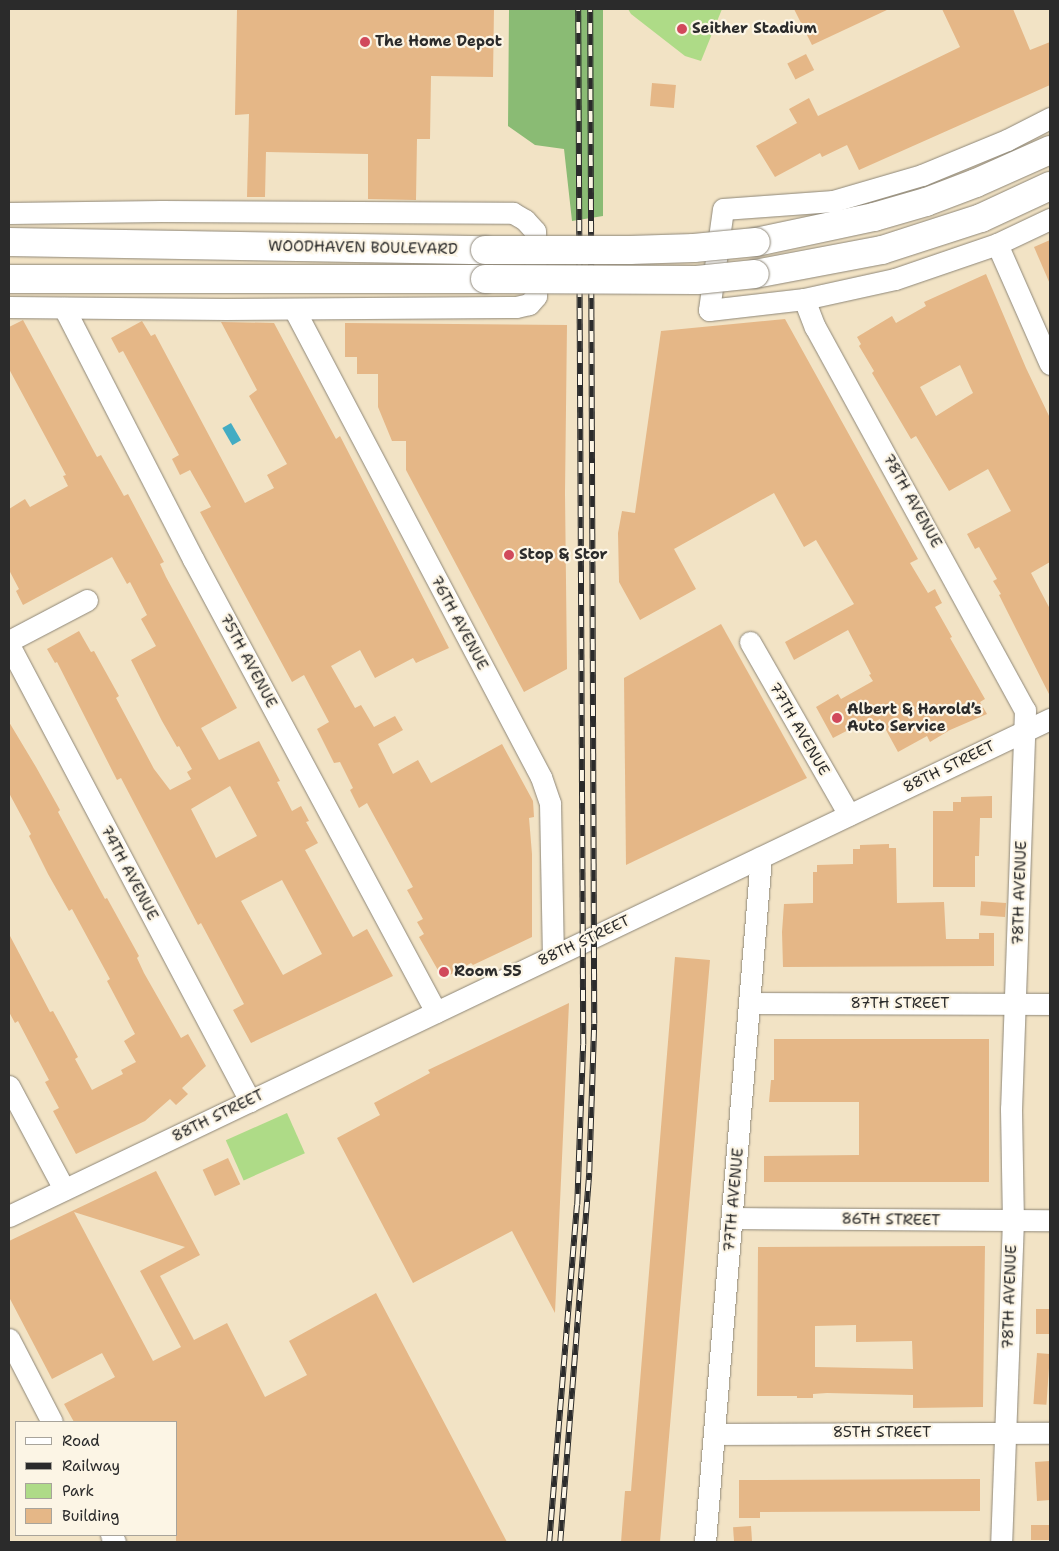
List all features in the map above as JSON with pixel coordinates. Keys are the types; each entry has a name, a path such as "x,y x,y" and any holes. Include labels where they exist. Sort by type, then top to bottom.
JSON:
{"main road":[{"name":"WOODHAVEN BOULEVARD","path":"9,242 485,250 694,248 756,242 874,218 926,202 976,183 1050,150"},
{"name":"WOODHAVEN BOULEVARD","path":"9,279 697,280 755,274 882,250 981,218 1050,186"}],"street":[{"path":"1050,118 1007,140 922,175 833,201 723,209 709,310 804,299 896,279 997,244 1050,219"},
{"path":"9,213 170,211 513,213 525,220 535,231 536,296 529,304 516,307 64,308 9,306"},
{"path":"997,244 1050,364"},
{"name":"78TH AVENUE","path":"804,299 815,327 1024,704 1025,731 1017,1004 1011,1109 1013,1220 1001,1542"},
{"name":"75TH AVENUE","path":"64,308 193,559 436,1012"},
{"name":"76TH AVENUE","path":"294,308 541,777 550,803 554,956"},
{"path":"9,643 87,600"},
{"name":"77TH AVENUE","path":"750,642 848,815"},
{"name":"74TH AVENUE","path":"9,643 250,1101"},
{"name":"88TH STREET","path":"9,1216 1050,718"},
{"name":"77TH AVENUE","path":"705,1542 761,857"},
{"name":"87TH STREET","path":"750,1003 1050,1004"},
{"path":"9,1086 64,1189"},
{"name":"86TH STREET","path":"732,1218 1050,1220"},
{"path":"9,1339 51,1421"},
{"name":"85TH STREET","path":"714,1434 1050,1433"}],"green space":[{"path":"509,9 603,9 603,216 572,221 564,149 535,145 508,126"},
{"name":"Seither Stadium","path":"628,9 722,9 701,61 685,56 631,14"},
{"path":"287,1113 305,1153 244,1180 226,1140"}],"water":[{"path":"231,423 241,440 232,445 222,428"}],"building":[{"name":"The Home Depot","path":"237,9 494,9 493,77 431,76 430,139 417,139 416,200 368,199 368,154 266,152 265,197 247,197 249,114 235,115"},
{"path":"794,9 889,9 812,45"},
{"path":"942,9 1013,9 1030,50 1050,42 1050,85 859,170 847,145 822,157 820,153 775,177 756,146 797,123 789,109 809,98 818,116 960,47"},
{"path":"806,54 814,70 795,80 787,64"},
{"path":"652,83 676,85 674,108 650,106"},
{"path":"1050,240 1050,284 1034,247"},
{"path":"986,274 1026,368 1050,418 1050,562 1031,573 1050,609 1050,696 999,595 1001,594 993,581 997,579 979,547 975,549 967,534 1011,511 988,469 949,491 916,436 911,439 872,373 874,371 859,346 861,344 857,337 892,316 896,323 926,306 924,302","holes":["960,365 973,393 936,416 920,387"]},
{"path":"785,319 918,559 910,563 928,593 935,589 942,603 935,607 952,637 950,638 985,699 980,702 987,714 950,730 930,742 927,736 898,752 880,719 858,730 856,726 833,738 816,707 838,694 841,699 873,681 848,630 794,660 785,642 854,604 816,540 804,547 774,493 674,549 696,589 640,620 619,582 618,533 622,511 635,513 661,331"},
{"path":"23,320 97,457 101,455 124,496 128,494 164,562 160,564 166,577 237,708 201,728 219,760 259,741 280,781 277,782 292,811 301,806 309,821 306,822 318,843 305,850 353,937 367,929 393,976 251,1043 233,1010 244,1004 201,923 198,925 121,778 117,780 57,662 55,663 47,649 79,631 91,652 94,651 119,696 116,698 154,769 170,790 191,779 187,772 192,769 162,721 131,660 156,646 141,619 147,615 130,582 127,584 112,557 23,605 16,591 19,589 9,570 9,509 25,499 30,507 68,486 63,476 66,475 9,369 9,327","holes":["230,786 257,836 216,858 191,809","282,880 322,954 283,975 241,901"]},
{"path":"142,321 151,336 155,334 245,503 274,488 267,475 287,464 249,396 257,390 221,322 274,323 336,439 340,436 449,648 416,663 413,658 375,678 360,650 331,666 355,708 361,705 374,727 395,716 403,730 378,744 393,774 418,760 431,783 502,744 533,801 534,817 529,818 532,854 532,937 473,965 471,963 443,979 419,937 424,934 417,922 423,919 407,890 413,887 367,803 359,808 350,790 353,788 340,762 334,763 317,729 329,722 304,675 292,682 200,512 211,507 190,470 180,475 172,459 179,455 123,351 119,353 111,338"},
{"name":"Stop & Stor","path":"345,323 567,325 565,493 567,669 524,692 406,470 406,441 392,441 378,407 378,374 357,374 357,357 345,357"},
{"path":"721,624 807,778 626,865 624,678"},
{"path":"9,722 60,810 58,812 105,899 107,898 139,956 137,958 144,973 181,1038 188,1034 206,1066 182,1088 188,1094 176,1105 170,1099 145,1121 76,1154 53,1111 59,1108 45,1082 49,1080 18,1021 15,1023 9,1012 9,934 50,1012 53,1011 78,1057 75,1059 92,1090 123,1074 121,1070 136,1062 124,1041 135,1034 107,981 110,979 72,909 69,911 48,874 29,836 31,834 9,793"},
{"path":"992,796 992,818 980,818 979,856 975,856 975,887 933,887 933,811 953,811 953,802 961,802 961,797"},
{"path":"889,844 889,848 896,848 897,903 944,902 946,939 979,939 979,933 994,933 994,966 783,967 782,932 784,904 813,903 813,872 817,872 817,865 853,864 853,849 860,849 860,845"},
{"path":"981,901 1006,903 1005,917 980,915"},
{"path":"675,957 710,960 660,1542 621,1542 625,1491 631,1491"},
{"path":"569,1003 555,1313 512,1231 413,1283 337,1138 380,1115 374,1103 430,1073 428,1070"},
{"path":"774,1039 989,1039 989,1182 764,1182 764,1156 859,1155 859,1102 769,1102 771,1080 774,1080"},
{"path":"228,1158 240,1184 215,1196 203,1170"},
{"path":"156,1171 200,1255 160,1276 194,1340 227,1323 265,1397 307,1375 289,1341 376,1293 507,1542 176,1542 176,1536 178,1536 178,1421 73,1421 64,1404 115,1377 102,1353 52,1379 9,1297 9,1241","holes":["74,1212 185,1247 140,1271 181,1347 153,1361"]},
{"path":"985,1246 983,1407 913,1408 913,1395 827,1393 813,1394 813,1398 757,1396 758,1247","holes":["856,1325 856,1342 912,1341 913,1369 815,1367 815,1326"]},
{"path":"1036,1309 1050,1309 1050,1334 1036,1334"},
{"path":"1037,1353 1050,1354 1046,1405 1033,1404"},
{"path":"1050,1461 1050,1500 1037,1501 1035,1462"},
{"path":"980,1479 980,1511 760,1512 760,1518 739,1518 739,1480"},
{"path":"1031,1525 1049,1525 1049,1540 1031,1540"},
{"path":"751,1526 752,1541 734,1542 733,1527"}],"railway":[{"path":"549,1542 577,1205 583,1045 578,9"},
{"path":"560,1542 589,1173 594,1024 590,9"}],"place":[{"name":"Seither Stadium","path":"682,29"},
{"name":"The Home Depot","path":"365,42"},
{"name":"Stop & Stor","path":"509,555"},
{"name":"Albert & Harold’s Auto Service","path":"837,718"},
{"name":"Room 55","path":"444,972"}]}
